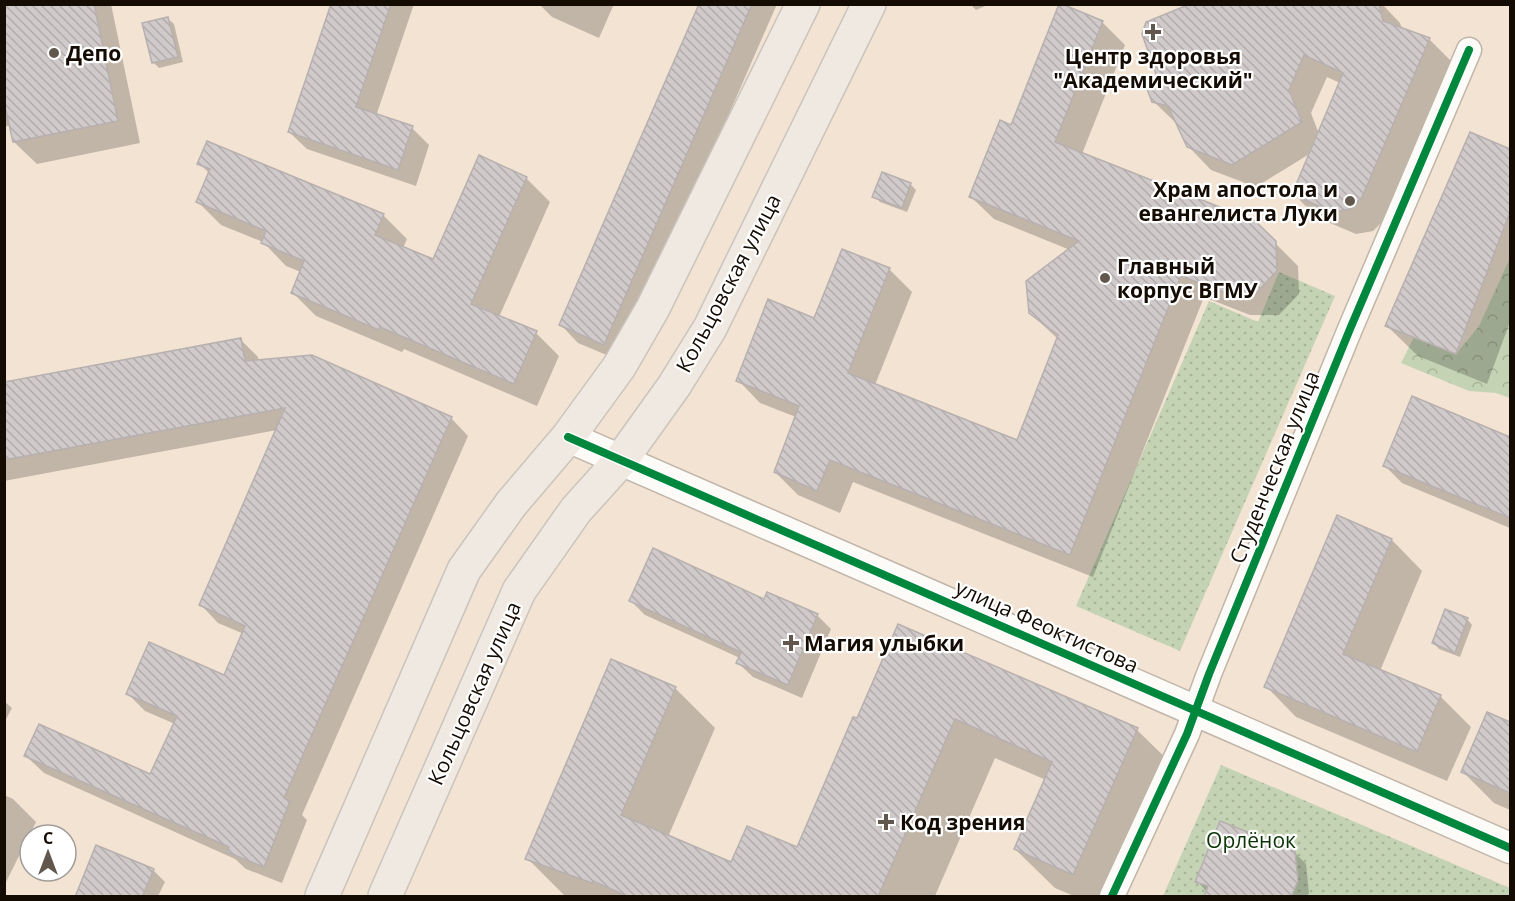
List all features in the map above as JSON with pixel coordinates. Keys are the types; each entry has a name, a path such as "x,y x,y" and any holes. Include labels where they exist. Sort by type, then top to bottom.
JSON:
{"main road":[{"path":"322,897 464,570 511,504 568,437 619,367 653,308 803,4"},
{"name":"Кольцовская улица","path":"385,897 519,591 576,510 621,460 674,386 710,328 868,4"}],"street":[{"name":"Студенческая улица","path":"1112,897 1187,734 1350,329 1469,51"},
{"name":"улица Феоктистова","path":"568,437 1510,848"}],"green space":[{"path":"1510,258 1510,398 1496,393 1469,391 1401,363 1414,337 1456,354 1479,326"},
{"path":"1279,272 1335,296 1180,651 1076,606 1209,301 1258,322"},
{"name":"Орлёнок","path":"1221,765 1510,888 1510,896 1163,896"}],"building":[{"name":"Депо","path":"4,4 94,4 118,121 13,142 4,102"},
{"path":"331,4 391,4 356,107 413,126 398,170 288,132"},
{"path":"699,4 752,4 604,345 559,325"},
{"name":"Главный корпус ВГМУ","path":"1059,4 1103,21 1055,142 1255,221 1276,241 1277,271 1256,293 1226,293 1181,276 1070,555 830,460 817,491 774,472 799,406 736,381 768,299 814,318 842,249 890,268 848,373 1017,440 1058,335 1029,313 1026,281 1079,241 969,197 1000,120 1011,125"},
{"path":"1190,4 1379,4 1383,21 1430,38 1362,197 1350,209 1332,212 1292,194 1343,73 1304,55 1289,90 1302,122 1232,165 1187,147 1168,106 1152,102 1144,81 1157,77 1142,34 1146,22"},
{"path":"168,17 178,57 152,63 142,23"},
{"path":"1470,132 1510,149 1510,212 1456,354 1385,326"},
{"path":"207,141 384,214 375,235 433,259 479,155 527,177 471,304 537,331 514,384 380,327 379,330 291,293 304,261 261,243 266,231 196,202 210,169 197,164"},
{"path":"882,172 911,183 902,208 872,197"},
{"path":"241,338 245,361 312,355 452,417 284,798 290,801 264,867 227,852 229,847 24,756 39,724 150,774 177,716 126,694 149,642 224,675 245,626 199,605 285,408 4,460 4,382"},
{"path":"1412,396 1510,437 1510,518 1383,466"},
{"path":"1337,515 1392,539 1343,654 1441,695 1417,752 1264,687"},
{"path":"653,548 764,599 767,592 818,614 788,685 736,663 741,652 629,601"},
{"path":"1445,609 1468,618 1455,653 1432,643"},
{"path":"898,624 1138,728 1073,875 1014,849 1052,762 955,719 878,897 629,897 593,881 592,883 525,859 611,659 676,687 621,815 731,862 747,826 797,847 853,717 857,718"},
{"path":"1487,712 1510,722 1510,793 1461,772"},
{"path":"1220,821 1295,851 1298,881 1291,897 1204,897 1208,886 1195,882"},
{"path":"96,845 154,869 142,897 75,897"}],"cycle path":[{"path":"1112,896 1187,734 1209,674 1350,329 1469,50"},
{"path":"568,437 1510,848"}],"place":[{"name":"Центр здоровья \"Академический\"","path":"1153,32"},
{"name":"Депо","path":"54,53"},
{"name":"Храм апостола и евангелиста Луки","path":"1350,201"},
{"name":"Главный корпус ВГМУ","path":"1105,278"},
{"name":"Магия улыбки","path":"791,643"},
{"name":"Код зрения","path":"886,822"}]}
